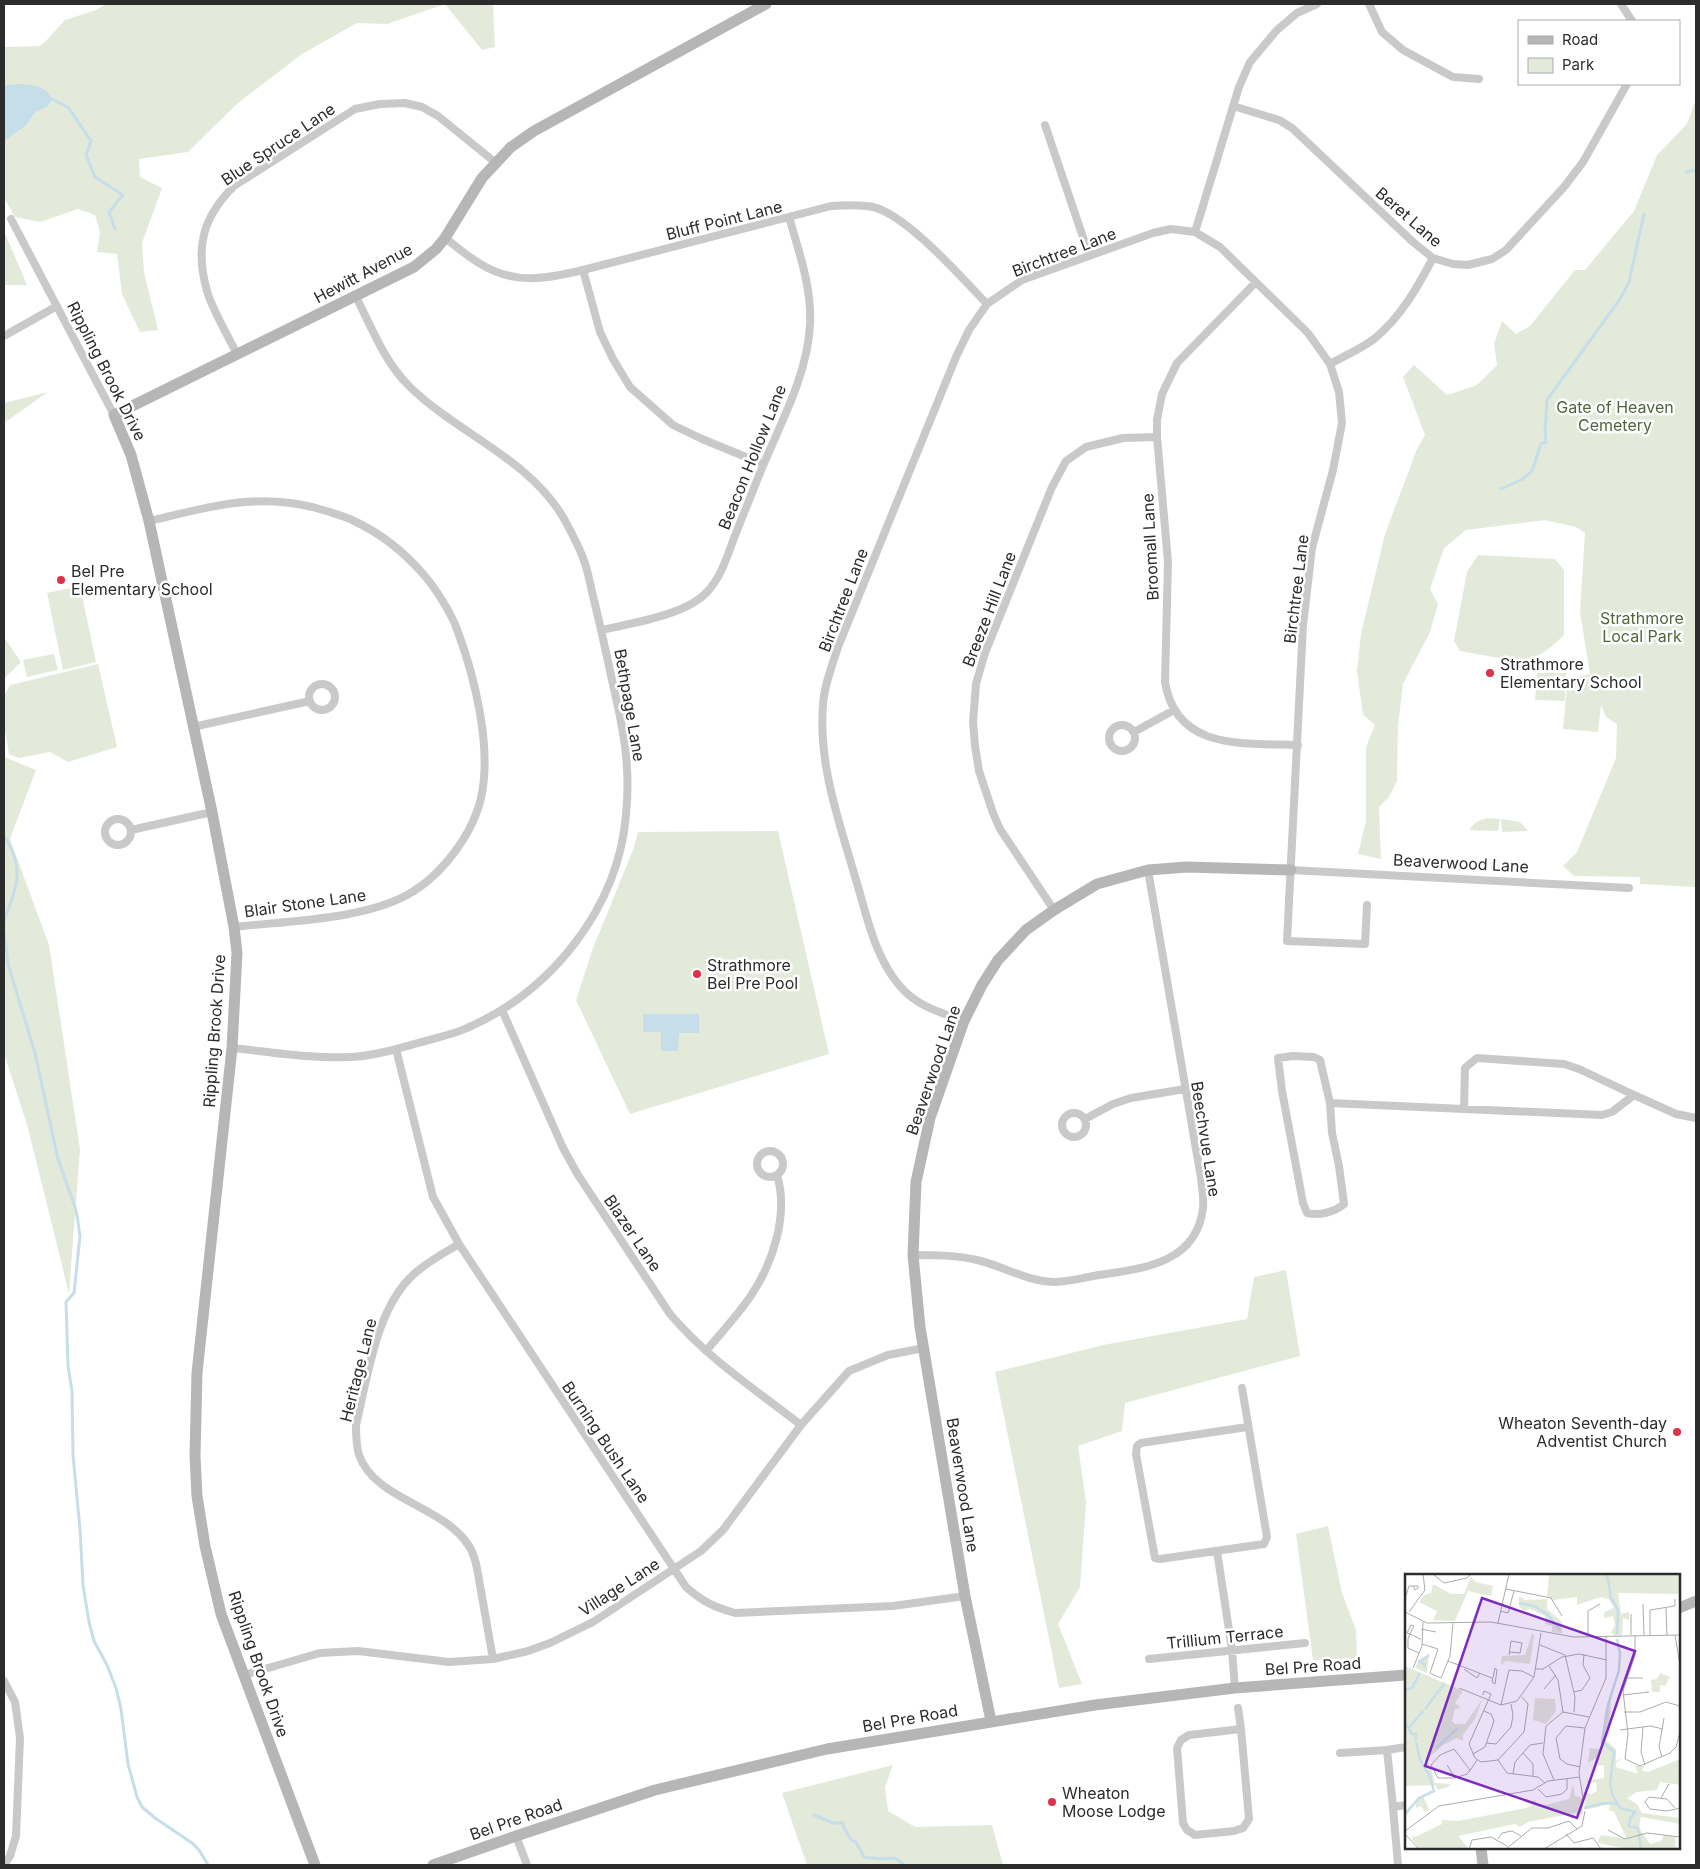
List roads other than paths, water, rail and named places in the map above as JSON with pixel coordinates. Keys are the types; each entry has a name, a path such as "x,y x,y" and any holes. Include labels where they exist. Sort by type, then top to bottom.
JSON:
{"street":[{"name":"Hewitt Avenue","path":"114,415 414,267 436,249 445,238 482,178 511,147 534,131 766,4"},
{"path":"1195,232 1239,87 1250,62 1277,30 1297,13 1317,4"},
{"path":"1369,4 1382,32 1403,50 1453,77 1479,79"},
{"path":"1621,4 1631,20"},
{"name":"Beret Lane","path":"1233,106 1278,120 1292,128 1413,242 1433,258 1452,264 1468,265 1492,259 1506,250 1564,187 1583,162 1626,85"},
{"name":"Blue Spruce Lane","path":"237,354 207,293 200,258 206,224 220,200 234,186 355,109 380,104 405,103 422,107 438,116 496,163"},
{"path":"1045,125 1089,255"},
{"name":"Bluff Point Lane","path":"445,238 480,264 505,275 529,279 552,277 583,270 831,206 852,204 875,208 896,219 916,233 987,304"},
{"name":"Beacon Hollow Lane","path":"602,630 676,612 693,604 707,592 722,570 763,464 800,376 808,346 810,324 809,301 804,269 789,217"},
{"name":"Rippling Brook Drive","path":"11,219 114,415 131,455 149,521 192,727 212,812 234,927 237,953 232,1048 197,1372 195,1456 197,1496 205,1546 221,1614 315,1865"},
{"name":"Birchtree Lane","path":"964,1021 928,1009 913,999 899,985 884,965 872,934 833,800 824,750 823,705 828,679 838,647 952,366 969,330 987,304 1022,280 1153,233 1171,229 1195,232 1220,247 1308,333 1330,364 1339,392 1342,423 1333,470 1312,548 1303,625 1291,870"},
{"path":"1330,364 1372,340 1390,324 1408,303 1433,258"},
{"path":"583,270 600,332 613,359 630,387 673,426 702,440 763,464"},
{"name":"Broomall Lane","path":"1256,282 1177,363 1162,394 1157,420 1157,437 1168,562 1165,682 1168,699 1174,710 1190,728 1212,739 1238,743 1298,745"},
{"name":"Bethpage Lane","path":"232,1048 322,1057 354,1057 396,1049 466,1029 502,1010 539,982 573,947 600,903 619,857 626,816 628,767 625,736 602,630 584,559 562,516 530,477 488,444 433,407 406,383 387,358 356,297"},
{"path":"4,336 57,306"},
{"name":"Breeze Hill Lane","path":"1054,910 1000,829 993,813 979,771 975,746 973,722 976,684 992,635 1052,487 1066,461 1086,447 1123,438 1157,437"},
{"name":"Blair Stone Lane","path":"149,521 224,504 251,500 284,502 316,508 353,520 378,534 423,574 458,631 482,726 485,763 482,794 473,822 458,848 428,881 407,895 383,906 342,915 234,927"},
{"path":"192,727 310,701"},
{"path":"1134,732 1174,710"},
{"path":"131,830 212,812"},
{"name":"Beaverwood Lane","path":"991,1721 965,1596 924,1348 913,1255 916,1182 930,1118 964,1021 982,985 998,960 1026,930 1054,910 1097,884 1148,870 1187,867 1291,870 1629,888"},
{"name":"Beechvue Lane","path":"913,1255 943,1255 977,1260 1023,1277 1054,1282 1120,1272 1161,1263 1178,1254 1189,1242 1200,1222 1203,1206 1201,1178 1148,870"},
{"path":"1291,870 1287,941 1365,944 1367,905"},
{"name":"Blazer Lane","path":"502,1010 563,1148 578,1175 670,1314 687,1334 706,1351 801,1425"},
{"name":"Burning Bush Lane","path":"396,1049 433,1197 458,1244 686,1587 698,1598 712,1606 735,1613 893,1606 965,1596"},
{"path":"1293,1056 1314,1057 1320,1060 1330,1103 1332,1133 1344,1204 1338,1210 1314,1215 1307,1213 1303,1203 1282,1091 1278,1058 1293,1056"},
{"path":"1464,1109 1464,1068 1477,1058 1564,1064 1579,1069 1676,1114 1696,1118"},
{"path":"1085,1119 1113,1104 1131,1098 1185,1088"},
{"path":"1330,1103 1602,1115 1612,1112 1634,1095"},
{"path":"706,1351 750,1297 767,1266 776,1238 780,1217 780,1187 777,1175"},
{"name":"Heritage Lane","path":"458,1244 414,1274 393,1298 379,1330 356,1424 356,1440 359,1456 367,1469 386,1488 441,1518 454,1528 470,1547 477,1567 493,1659"},
{"name":"Village Lane","path":"244,1675 320,1653 358,1651 449,1662 493,1659 528,1651 550,1643 593,1622 701,1550 723,1530 801,1425 850,1371 888,1355 924,1348"},
{"path":"1242,1388 1247,1427 1267,1537 1264,1544 1160,1559 1155,1558 1136,1454 1137,1446 1142,1443 1247,1427"},
{"path":"1217,1551 1232,1650 1235,1688"},
{"path":"1680,1608 1696,1601"},
{"name":"Trillium Terrace","path":"1148,1659 1305,1643"},
{"name":"Bel Pre Road","path":"434,1865 655,1790 827,1749 1088,1706 1235,1688 1405,1675"},
{"path":"4,1681 15,1702 20,1738 16,1836 10,1856 4,1865"},
{"path":"1238,1708 1241,1729 1249,1819 1242,1828 1234,1832 1195,1835 1187,1830 1183,1823 1177,1748 1181,1740 1189,1735 1241,1729"},
{"path":"1340,1753 1405,1747"},
{"path":"1387,1750 1398,1865"},
{"path":"1393,1807 1405,1806"},
{"path":"516,1836 527,1865"},
{"path":"1481,1849 1483,1865"}],"water":[{"path":"21,84 43,89 50,94 52,99 48,106 35,112 25,126 4,141 4,85"},
{"path":"643,1014 699,1014 699,1033 679,1033 678,1051 661,1051 661,1032 643,1032"}],"waterway":[{"path":"52,99 68,107 91,141 86,155 95,177 123,195 109,212 115,229"},
{"path":"1686,172 1696,170"},
{"path":"1501,489 1523,479 1532,471 1541,444 1546,442 1547,400 1620,299 1629,282 1644,214"},
{"path":"4,836 11,847 17,868 15,888 4,921 4,927"},
{"path":"4,932 8,964 35,1053 58,1159 76,1210 80,1236 74,1293 66,1302 68,1366 72,1391 73,1455 83,1585 89,1622 94,1641 107,1665 116,1688 121,1709 128,1764 137,1797 142,1807 155,1818 192,1843 199,1850 208,1865"},
{"path":"814,1815 833,1823 843,1823 851,1840 856,1842 864,1857 895,1858 904,1865"}],"place":[{"name":"Bel Pre Elementary School","path":"61,580"},
{"name":"Strathmore Elementary School","path":"1490,673"},
{"name":"Strathmore Bel Pre Pool","path":"697,974"},
{"name":"Wheaton Seventh-day Adventist Church","path":"1677,1432"},
{"name":"Wheaton Moose Lodge","path":"1052,1802"}],"park label":[{"name":"Gate of Heaven Cemetery","path":"1615,416"},
{"name":"Strathmore Local Park","path":"1642,627"}]}
